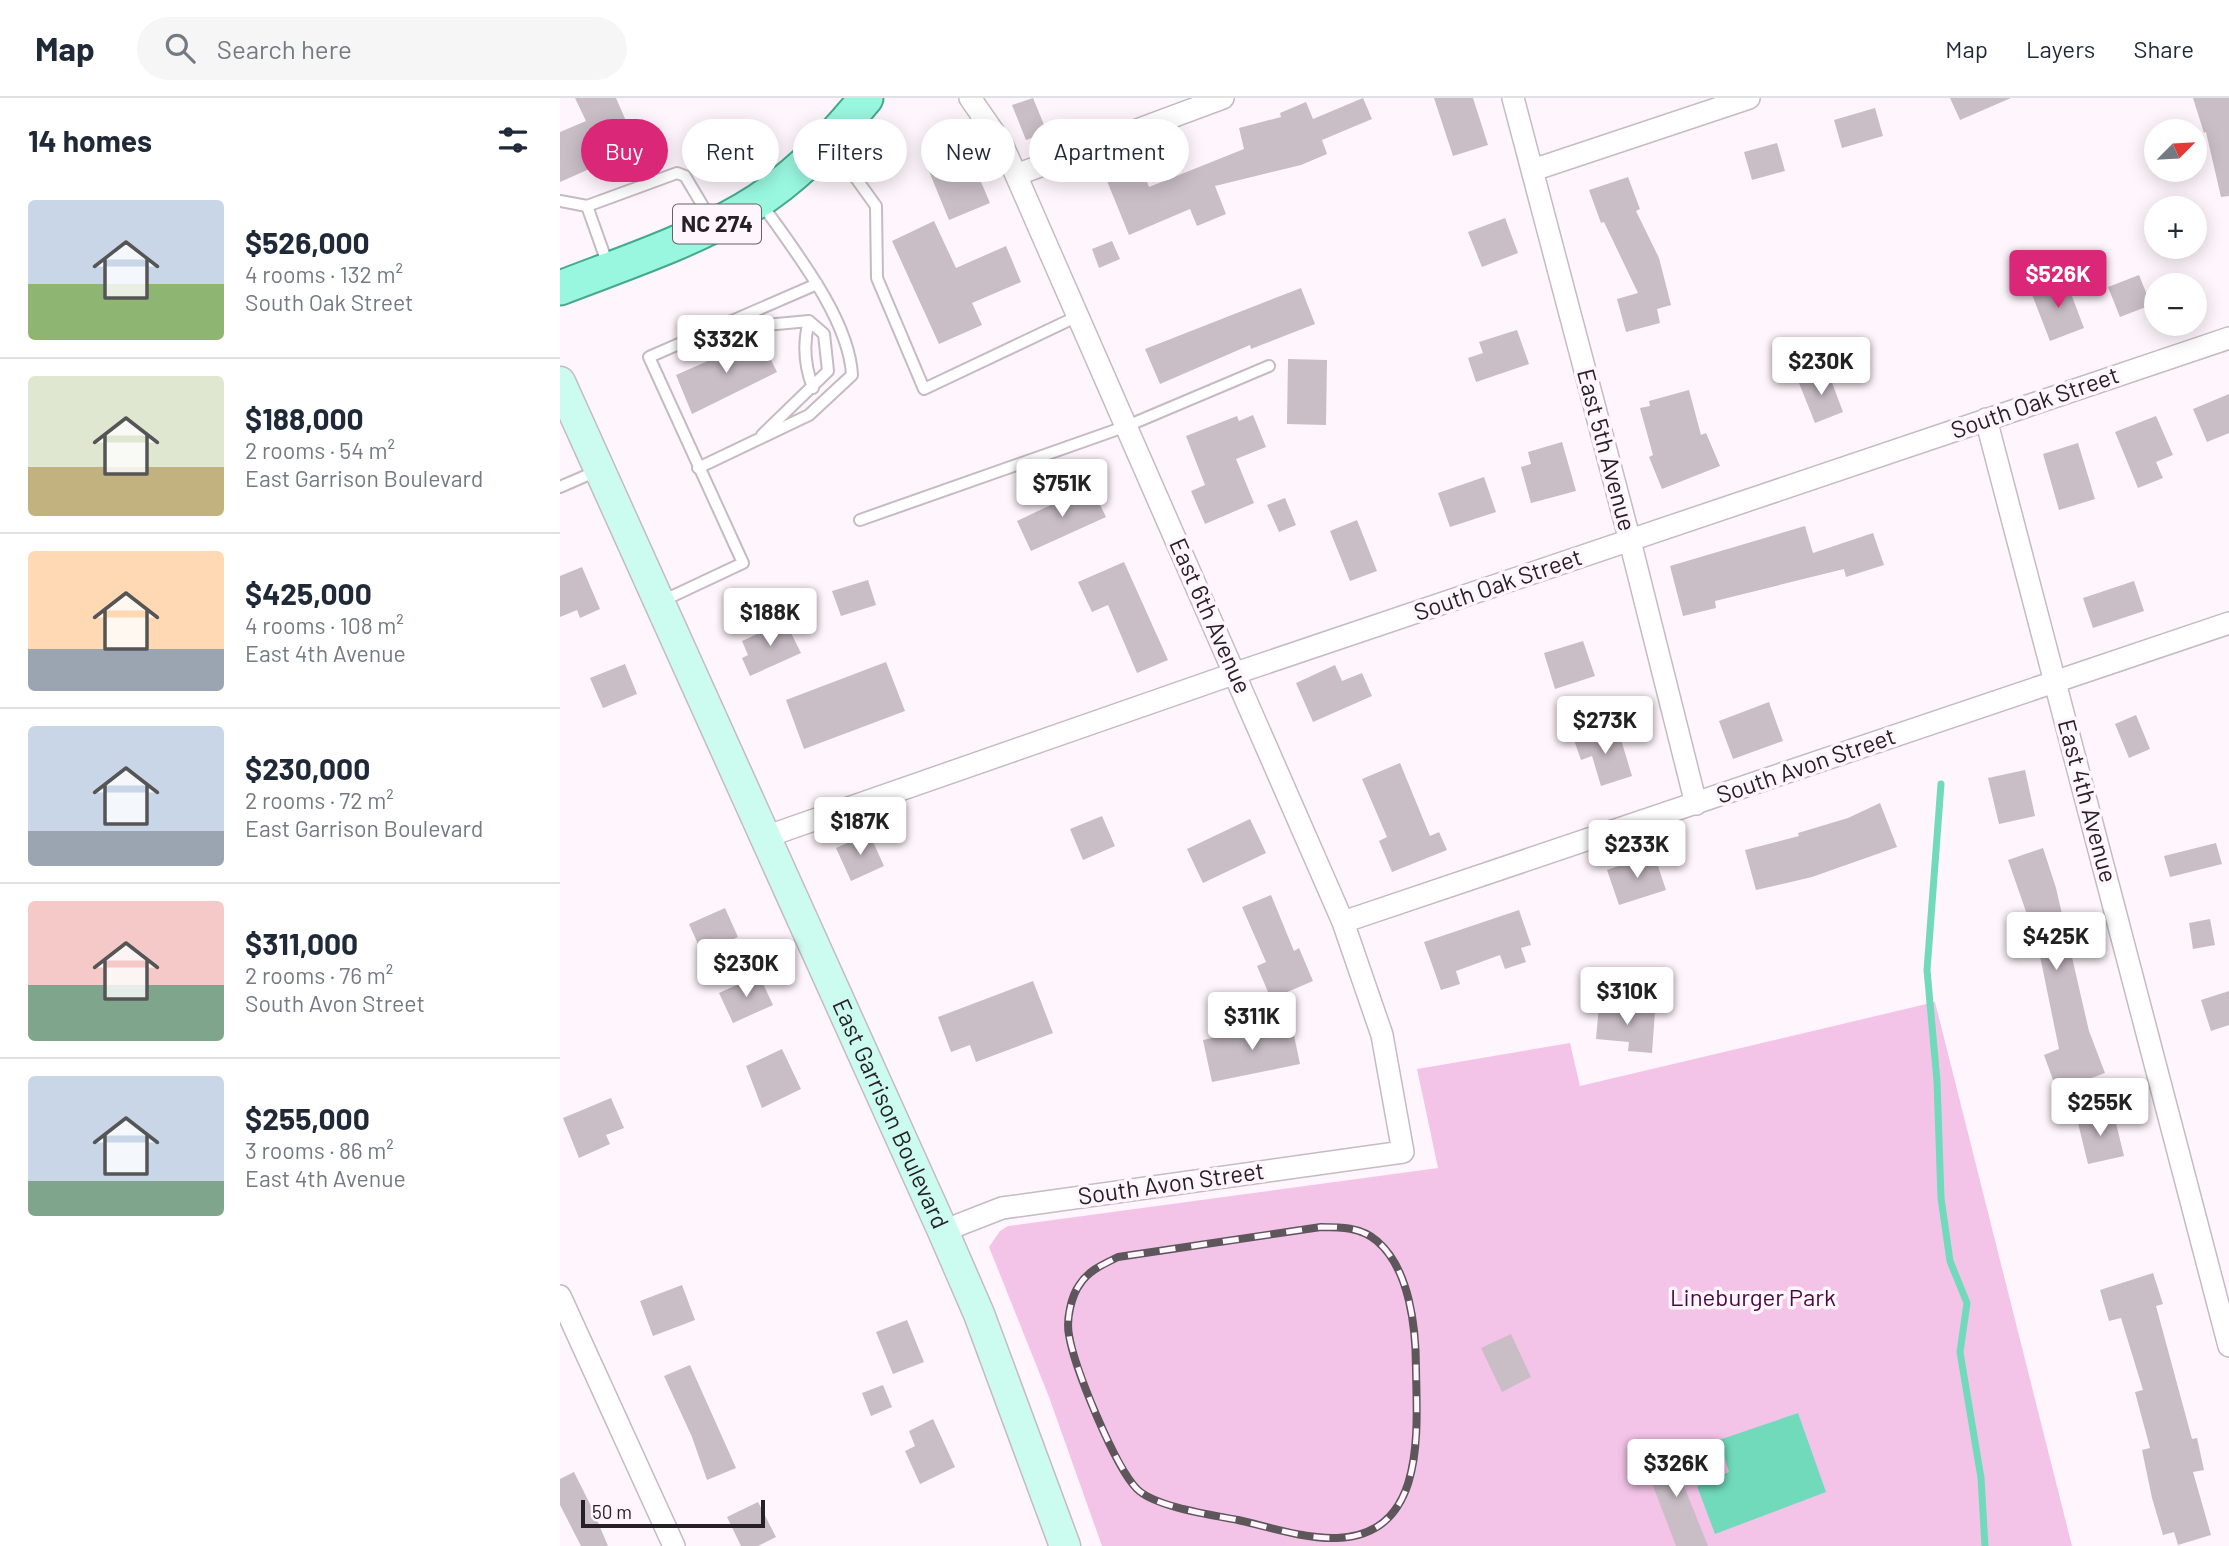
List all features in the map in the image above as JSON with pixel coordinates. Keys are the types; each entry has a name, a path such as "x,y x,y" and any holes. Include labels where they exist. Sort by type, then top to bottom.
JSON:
{"main road":[{"name":"NC 274","path":"848,119 866,98"},
{"name":"NC 274","path":"560,288 715,225 759,200 793,173"},
{"name":"East Garrison Boulevard","path":"560,382 768,836 943,1231 979,1314 1065,1546"}],"street":[{"name":"East 6th Avenue","path":"970,98 1002,144 1343,922 1381,1035 1403,1152"},
{"path":"1016,175 1223,98"},
{"name":"East 5th Avenue","path":"1513,98 1630,541 1696,804"},
{"path":"1533,170 1749,98"},
{"name":"South Oak Street","path":"768,836 1236,673 2229,338"},
{"name":"East 4th Avenue","path":"1986,419 2229,1346"},
{"name":"South Avon Street","path":"1343,922 2229,623"},
{"name":"South Avon Street","path":"943,1231 1002,1209 1403,1152"},
{"path":"560,1296 674,1546"}],"lane":[{"path":"560,201 587,206 677,173 685,176 715,225"},
{"path":"859,182 876,206 877,278 924,389 1078,316"},
{"path":"698,468 809,415 852,375 851,356 817,284 759,200"},
{"path":"587,206 609,269"},
{"path":"660,601 743,563 649,358 817,284"},
{"path":"689,341 721,343 766,325 809,321 824,334 828,370 813,388 787,407 757,439"},
{"path":"809,321 804,338 807,372 813,388"},
{"path":"860,520 1127,426 1269,366"},
{"path":"560,487 600,469"}],"green space":[{"name":"Lineburger Park","path":"1935,1002 2072,1546 1102,1546 1049,1397 989,1247 1000,1231 1008,1226 1438,1168 1417,1069 1570,1043 1580,1086"}],"shaded area":[{"path":"1798,1413 1826,1492 1715,1534 1697,1486 1729,1472 1719,1440"}],"building":[{"path":"575,98 616,98 625,119 585,119"},
{"path":"1033,98 1042,119 1029,119 1029,139 1026,140 1012,105"},
{"path":"1363,98 1372,119 1322,140 1327,154 1301,165 1215,186 1226,214 1197,226 1190,209 1129,235 1107,182 1147,182 1149,187 1162,182 1189,182 1189,171 1244,149 1239,128 1281,117 1280,113 1306,102 1313,119"},
{"path":"1434,98 1473,98 1488,145 1453,156"},
{"path":"1950,98 2011,98 1960,120"},
{"path":"2193,98 2229,98 2229,196 2221,197 2207,136 2207,119 2200,119"},
{"path":"1875,108 1883,136 1842,148 1834,120"},
{"path":"581,123 581,173 560,182 560,132"},
{"path":"1777,143 1785,171 1752,180 1744,152"},
{"path":"1628,177 1640,209 1636,211 1659,258 1671,305 1657,309 1660,323 1626,332 1617,299 1638,293 1604,222 1601,223 1589,190"},
{"path":"933,182 981,182 990,203 949,220"},
{"path":"1505,218 1518,253 1482,267 1468,232"},
{"path":"934,221 956,268 1006,246 1021,282 972,303 982,325 939,344 892,241"},
{"path":"1112,241 1120,259 1099,268 1092,249"},
{"path":"2139,275 2144,288 2144,308 2120,317 2108,287"},
{"path":"2065,278 2084,328 2050,341 2031,292"},
{"path":"1301,288 1315,324 1251,349 1250,345 1160,384 1145,349"},
{"path":"1517,330 1529,364 1476,382 1468,358 1483,353 1479,342"},
{"path":"760,338 777,372 692,414 676,375"},
{"path":"1288,359 1327,360 1326,425 1287,424"},
{"path":"1828,372 1843,412 1815,423 1799,383"},
{"path":"1689,390 1701,435 1706,433 1720,466 1662,489 1649,457 1653,455 1640,408 1650,406 1649,401"},
{"path":"2229,394 2229,433 2207,442 2193,409"},
{"path":"1253,415 1266,447 1236,459 1254,503 1205,524 1191,491 1205,485 1186,436 1237,416 1239,421"},
{"path":"2156,416 2173,455 2156,462 2163,478 2138,488 2115,432"},
{"path":"1562,442 1576,491 1531,503 1521,467 1531,464 1528,452"},
{"path":"2078,443 2095,499 2059,510 2043,454"},
{"path":"1484,477 1496,512 1450,527 1438,493"},
{"path":"1091,486 1106,517 1031,551 1017,521"},
{"path":"1285,498 1296,525 1279,532 1267,505"},
{"path":"1357,520 1377,571 1350,581 1330,531"},
{"path":"1805,526 1813,553 1873,533 1884,565 1846,577 1844,569 1715,601 1716,608 1683,616 1670,566"},
{"path":"1124,562 1168,660 1137,673 1108,605 1092,612 1078,582"},
{"path":"582,567 600,609 580,618 577,610 560,617 560,576"},
{"path":"868,580 876,605 841,616 832,591"},
{"path":"2134,581 2144,611 2093,628 2083,598"},
{"path":"785,621 801,653 750,676 742,658 748,655 742,641"},
{"path":"1583,641 1595,676 1555,689 1544,653"},
{"path":"886,662 905,711 804,749 786,700"},
{"path":"625,664 637,694 603,708 590,678"},
{"path":"1335,665 1342,681 1362,673 1372,696 1313,722 1296,683"},
{"path":"1769,702 1783,741 1733,759 1719,721"},
{"path":"2136,715 2150,749 2129,758 2115,724"},
{"path":"1601,729 1604,738 1619,733 1632,776 1601,786 1592,756 1581,760 1573,737"},
{"path":"1400,763 1430,836 1439,832 1447,850 1392,872 1379,841 1387,837 1362,779"},
{"path":"2025,770 2035,816 1999,824 1988,778"},
{"path":"1880,803 1897,847 1812,877 1756,890 1745,850 1799,836 1798,833 1848,818"},
{"path":"1102,816 1115,846 1083,860 1070,829"},
{"path":"1250,819 1266,853 1203,883 1187,849"},
{"path":"869,833 884,866 851,881 836,848"},
{"path":"2216,843 2222,864 2170,877 2164,856"},
{"path":"2043,848 2056,888 2089,1031 2105,1073 2057,1091 2044,1055 2059,1049 2040,956 2031,958 2023,924 2030,923 2008,860"},
{"path":"1654,854 1666,890 1619,905 1607,870"},
{"path":"1271,895 1294,951 1299,948 1313,981 1271,999 1257,966 1266,962 1242,907"},
{"path":"725,908 738,937 702,953 689,924"},
{"path":"1519,910 1531,945 1521,948 1526,962 1505,969 1500,955 1456,971 1460,984 1441,990 1424,942"},
{"path":"2210,919 2215,945 2193,949 2189,923"},
{"path":"759,975 773,1005 733,1023 719,993"},
{"path":"1033,981 1053,1033 976,1062 970,1045 951,1052 938,1017"},
{"path":"2229,991 2229,1025 2211,1031 2201,1000"},
{"path":"1599,1006 1655,1011 1652,1053 1628,1051 1629,1042 1596,1039"},
{"path":"1291,1021 1300,1064 1212,1082 1203,1040"},
{"path":"782,1049 801,1089 762,1108 746,1066"},
{"path":"611,1098 624,1128 606,1135 610,1144 579,1158 563,1118"},
{"path":"2113,1111 2124,1156 2088,1164 2077,1119"},
{"path":"2153,1273 2163,1304 2156,1306 2192,1439 2197,1438 2204,1470 2193,1472 2211,1535 2178,1545 2174,1532 2163,1535 2152,1498 2142,1450 2150,1448 2135,1392 2143,1390 2121,1318 2109,1321 2100,1290"},
{"path":"682,1285 695,1320 653,1336 640,1301"},
{"path":"907,1320 924,1362 893,1374 876,1332"},
{"path":"1511,1334 1531,1377 1502,1392 1481,1348"},
{"path":"690,1365 736,1468 707,1480 692,1437 664,1376"},
{"path":"883,1385 892,1407 871,1416 862,1393"},
{"path":"933,1419 955,1467 920,1484 905,1451 915,1446 909,1431"},
{"path":"1686,1449 1694,1470 1680,1476 1708,1546 1676,1546 1645,1465"},
{"path":"574,1472 608,1546 581,1546 560,1505 560,1479"},
{"path":"758,1502 776,1537 758,1546 741,1546 727,1517"}],"waterway":[{"path":"1941,784 1927,970 1937,1081 1941,1198 1950,1261 1967,1303 1960,1352 1981,1478 1985,1546"}],"railway":[{"path":"1321,1227 1350,1229 1371,1236 1388,1253 1404,1283 1415,1336 1417,1422 1410,1476 1401,1500 1387,1519 1366,1532 1325,1538 1299,1535 1184,1509 1145,1495 1128,1477 1107,1439 1072,1350 1068,1329 1069,1315 1080,1284 1092,1271 1118,1257 1321,1227"}]}
